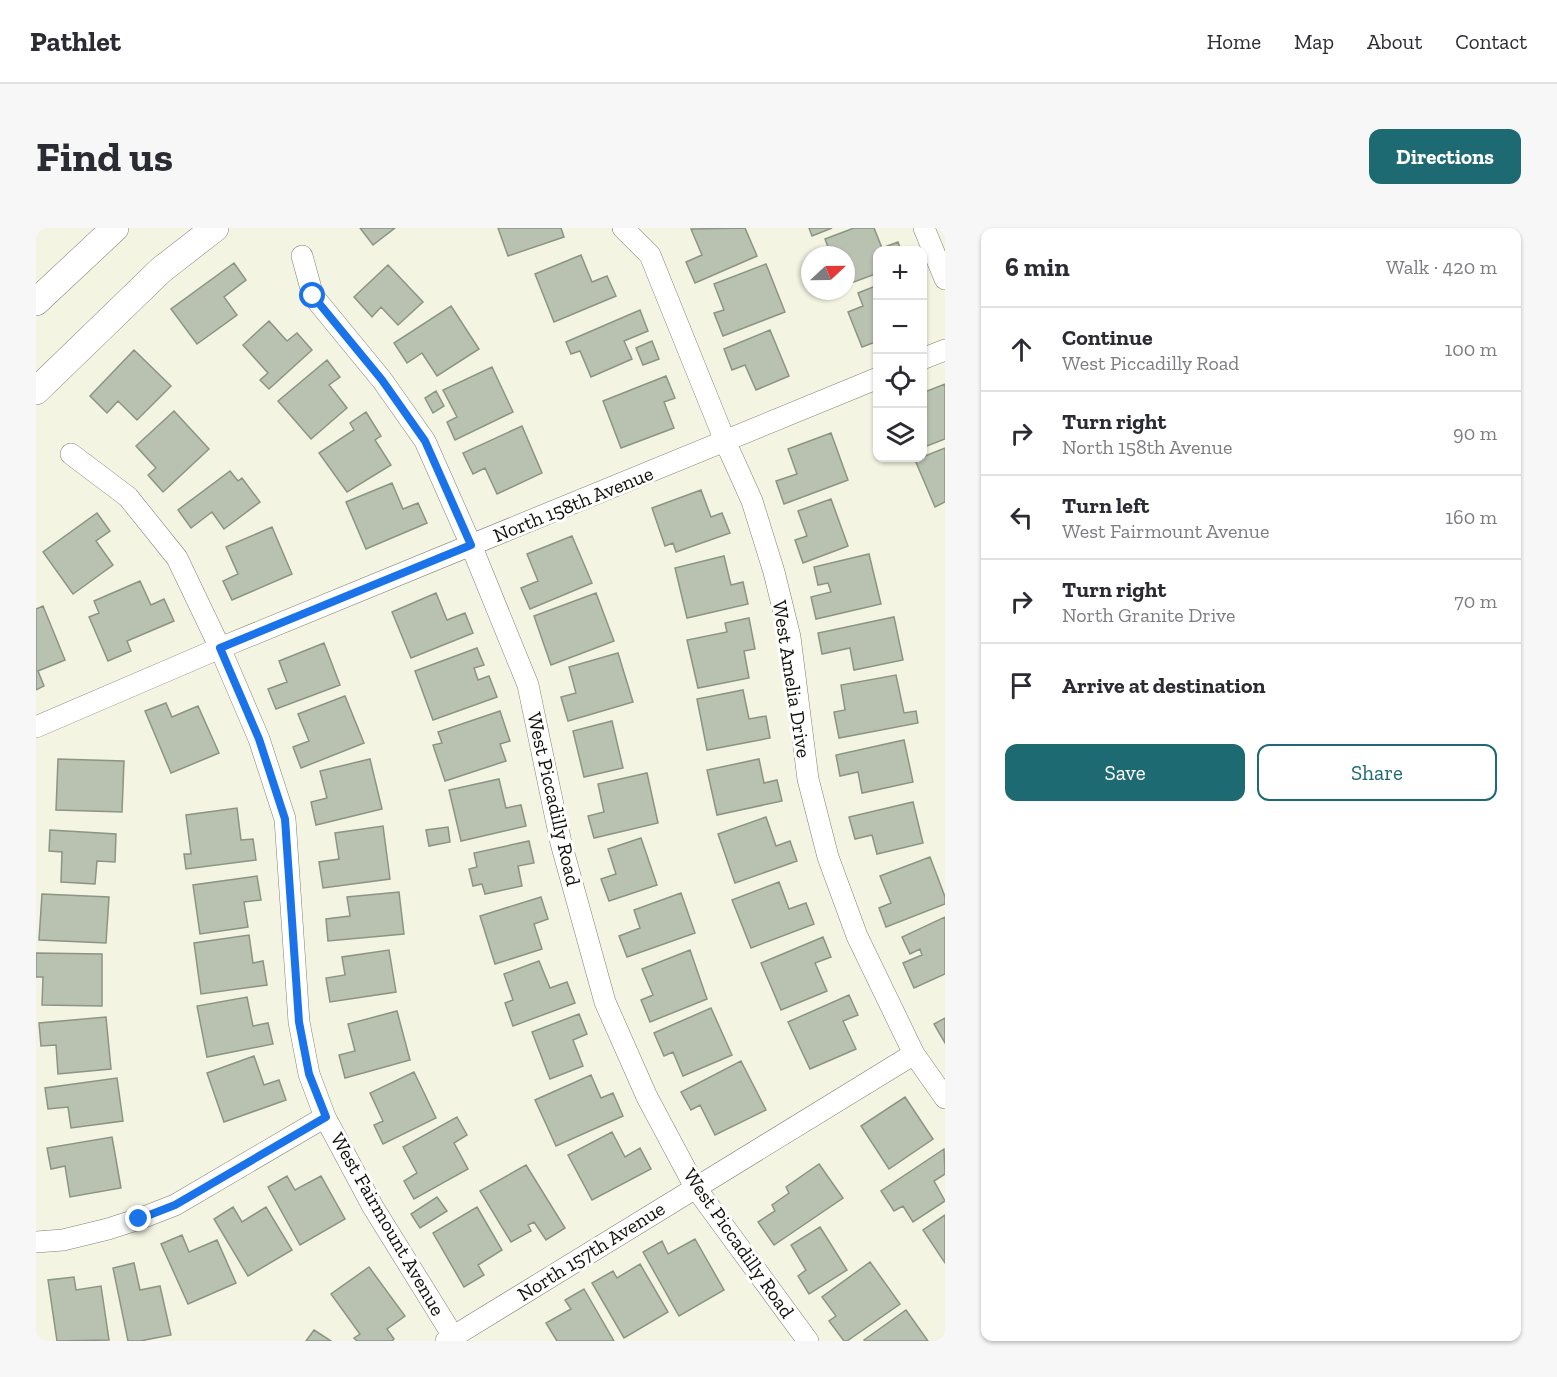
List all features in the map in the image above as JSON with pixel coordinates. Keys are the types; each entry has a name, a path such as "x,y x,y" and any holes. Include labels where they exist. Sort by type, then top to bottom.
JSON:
{"main road":[{"path":"36,303 115,228"},
{"path":"36,391 161,270 214,228"}],"street":[{"name":"West Amelia Drive","path":"623,228 650,255 725,441 752,501 790,637 808,779 828,858 857,936 915,1054 945,1098"},
{"path":"924,228 945,279"},
{"name":"West Piccadilly Road","path":"302,256 313,296 382,380 425,441 471,545 528,685 561,843 605,1002 646,1097 695,1187 808,1341"},
{"path":"927,357 945,350"},
{"name":"North 158th Avenue","path":"36,727 220,648 873,380"},
{"name":"West Fairmount Avenue","path":"71,454 128,497 177,558 220,648 259,739 285,819 299,1022 309,1074 326,1117 373,1207 449,1338"},
{"name":"North 157th Avenue","path":"449,1338 915,1054"},
{"path":"36,1242 63,1240 108,1229 175,1205 326,1117"}],"building":[{"path":"360,228 395,228 373,245"},
{"path":"498,228 561,228 564,237 508,256"},
{"path":"745,228 757,256 695,283 686,262 702,255 691,229"},
{"path":"809,228 832,228 812,236"},
{"path":"854,228 874,228 881,246 873,246 873,275 855,282 855,246 828,246 825,239"},
{"path":"898,242 900,246 887,246"},
{"path":"581,255 592,282 607,276 616,296 554,322 535,274"},
{"path":"234,263 246,280 224,297 237,315 197,344 171,309"},
{"path":"766,264 785,312 723,336 714,313 724,310 714,284"},
{"path":"388,265 423,302 398,325 381,307 372,317 354,297"},
{"path":"873,287 873,343 862,347 848,312 863,306 858,293"},
{"path":"451,306 479,349 437,376 422,353 407,363 394,343"},
{"path":"640,310 648,331 624,341 632,359 591,377 580,351 571,354 566,342"},
{"path":"269,321 287,341 297,333 312,350 269,389 260,380 268,373 243,345"},
{"path":"770,330 789,376 756,390 745,365 732,370 724,349"},
{"path":"652,341 659,359 643,365 636,348"},
{"path":"134,350 171,386 137,420 118,401 107,413 90,396"},
{"path":"327,360 340,377 329,385 347,408 311,439 278,401"},
{"path":"492,367 513,412 455,440 447,422 457,417 443,390"},
{"path":"666,376 675,398 664,402 674,428 621,448 603,401"},
{"path":"945,384 945,439 927,446 927,408 927,391"},
{"path":"436,391 444,406 433,413 425,398"},
{"path":"174,411 209,449 163,492 148,475 156,468 136,446"},
{"path":"366,412 381,436 375,440 391,465 347,492 319,453 354,430 350,423"},
{"path":"522,426 542,473 497,494 485,468 473,474 463,453"},
{"path":"831,433 848,480 784,504 776,481 797,474 788,449"},
{"path":"945,448 945,502 935,507 916,462 927,462 927,455"},
{"path":"230,471 238,481 242,478 260,502 224,529 212,512 191,528 178,510"},
{"path":"392,483 403,509 418,503 427,523 366,549 346,502"},
{"path":"701,490 711,517 722,513 730,533 676,552 673,543 665,546 652,508"},
{"path":"831,499 848,546 803,563 795,540 807,536 798,511"},
{"path":"97,513 110,531 96,541 113,565 73,594 43,552"},
{"path":"272,527 292,574 232,600 223,581 238,574 226,547"},
{"path":"572,536 592,583 530,609 521,588 538,581 527,554"},
{"path":"869,554 881,604 816,619 811,597 831,592 828,583 818,585 814,567"},
{"path":"724,556 731,585 743,582 748,604 687,618 675,568"},
{"path":"140,581 151,605 164,599 174,621 127,641 131,651 108,661 89,617 99,613 94,601"},
{"path":"436,593 447,620 465,613 473,633 411,658 392,612"},
{"path":"596,593 614,641 551,665 534,616"},
{"path":"43,606 65,660 38,671 44,686 36,690 36,609"},
{"path":"894,617 903,660 854,670 850,648 822,654 818,633"},
{"path":"749,618 755,649 744,651 749,678 698,688 687,640 727,632 725,623"},
{"path":"324,643 340,685 276,709 268,689 287,682 279,661"},
{"path":"477,648 484,665 474,668 478,680 489,676 497,697 433,720 415,671"},
{"path":"618,653 633,702 568,721 561,697 576,693 569,667"},
{"path":"896,675 904,713 916,711 918,723 839,738 834,712 845,710 841,685"},
{"path":"743,690 749,719 766,716 770,738 707,750 697,699"},
{"path":"345,696 364,743 301,768 293,747 309,741 298,714"},
{"path":"166,703 172,717 198,706 219,753 171,773 145,711"},
{"path":"500,711 510,741 500,744 506,761 445,781 433,745 442,743 438,732"},
{"path":"612,721 623,768 584,777 573,731"},
{"path":"904,740 913,782 862,793 858,772 840,776 836,755"},
{"path":"58,759 124,761 122,812 56,810"},
{"path":"370,759 382,809 316,825 311,802 327,798 320,771"},
{"path":"759,759 764,783 777,780 782,801 717,815 707,770"},
{"path":"647,773 658,823 594,838 588,816 604,812 598,784"},
{"path":"499,779 506,808 521,805 526,826 461,841 449,790"},
{"path":"913,802 923,843 877,854 872,835 855,839 849,817"},
{"path":"237,808 241,840 253,839 256,860 186,869 184,854 191,854 186,815"},
{"path":"766,817 776,846 790,841 797,861 735,883 718,834"},
{"path":"383,826 390,879 323,888 319,862 339,859 335,833"},
{"path":"448,827 450,842 429,846 426,830"},
{"path":"50,830 116,834 115,862 97,861 95,884 61,882 62,852 49,851"},
{"path":"641,838 657,885 609,901 601,879 616,874 608,849"},
{"path":"529,841 534,863 518,866 522,886 485,894 482,884 473,886 469,869 477,867 474,853"},
{"path":"930,857 945,897 945,904 886,927 879,908 891,903 880,876"},
{"path":"257,876 261,900 244,902 248,927 200,934 193,885"},
{"path":"779,882 789,909 806,903 814,924 751,948 732,900"},
{"path":"399,892 404,934 328,941 326,919 350,916 347,897"},
{"path":"681,893 695,933 627,957 619,936 640,928 634,910"},
{"path":"42,894 109,897 106,943 39,940"},
{"path":"541,897 548,919 534,924 542,949 495,964 480,916"},
{"path":"945,917 945,974 914,988 903,963 922,955 920,949 910,954 902,937"},
{"path":"249,935 253,963 263,961 267,985 201,994 194,943"},
{"path":"823,937 831,957 815,963 827,991 781,1010 761,963"},
{"path":"389,950 396,992 330,1002 326,978 345,975 342,957"},
{"path":"690,950 707,999 650,1022 641,1000 653,995 642,969"},
{"path":"36,953 102,954 102,1006 42,1005 43,977 36,977"},
{"path":"539,961 550,988 567,982 575,1003 513,1026 505,1003 513,1000 504,974"},
{"path":"849,995 858,1015 843,1021 856,1049 810,1069 788,1022"},
{"path":"247,997 253,1026 268,1023 273,1044 207,1057 197,1006"},
{"path":"711,1008 732,1055 683,1076 673,1052 664,1056 654,1033"},
{"path":"397,1011 410,1060 345,1078 339,1055 355,1051 348,1024"},
{"path":"579,1014 587,1034 573,1040 583,1066 550,1079 532,1032"},
{"path":"106,1017 111,1069 58,1074 56,1045 41,1046 39,1023"},
{"path":"945,1018 945,1043 934,1024"},
{"path":"254,1056 264,1085 279,1080 286,1100 224,1122 207,1073"},
{"path":"741,1061 766,1110 715,1135 700,1105 691,1110 681,1092"},
{"path":"414,1072 436,1118 383,1144 374,1125 383,1121 370,1093"},
{"path":"591,1075 601,1098 613,1093 623,1116 556,1146 535,1100"},
{"path":"117,1078 123,1121 71,1128 68,1107 48,1109 45,1088"},
{"path":"905,1097 933,1139 889,1169 861,1126"},
{"path":"457,1117 467,1135 454,1143 468,1169 414,1199 404,1181 417,1173 403,1147"},
{"path":"612,1132 625,1157 640,1148 651,1169 592,1200 568,1155"},
{"path":"112,1137 121,1188 70,1197 65,1166 51,1169 47,1148"},
{"path":"944,1149 945,1174 934,1181 945,1201 913,1222 903,1206 894,1211 881,1191"},
{"path":"819,1164 843,1198 774,1245 758,1222 775,1211 772,1205 789,1193 786,1187"},
{"path":"526,1165 565,1228 546,1240 534,1222 528,1225 531,1231 511,1242 480,1191"},
{"path":"287,1176 295,1190 321,1176 345,1219 300,1245 268,1187"},
{"path":"437,1197 447,1211 420,1228 411,1214"},
{"path":"233,1207 242,1222 266,1207 292,1250 248,1276 214,1219"},
{"path":"477,1207 502,1250 478,1265 484,1275 464,1287 433,1233"},
{"path":"945,1215 945,1263 923,1230"},
{"path":"820,1227 847,1270 809,1294 798,1276 806,1270 791,1245"},
{"path":"182,1235 189,1252 217,1240 236,1283 188,1304 161,1244"},
{"path":"695,1239 724,1290 679,1316 643,1252 662,1241 668,1254"},
{"path":"870,1262 900,1304 844,1341 829,1321 836,1316 822,1297"},
{"path":"134,1263 140,1290 160,1286 171,1335 128,1341 113,1268"},
{"path":"640,1264 668,1312 624,1338 592,1283 613,1271 617,1278"},
{"path":"369,1267 405,1316 387,1329 394,1339 392,1341 357,1341 354,1338 360,1334 331,1294"},
{"path":"74,1277 76,1290 101,1286 109,1340 57,1341 48,1280"},
{"path":"584,1289 614,1341 557,1341 546,1323 571,1309 565,1300"},
{"path":"906,1310 928,1341 864,1340"},
{"path":"314,1330 331,1341 306,1341"}],"route":[{"path":"139,1219 175,1205 326,1117 309,1074 299,1022 285,819 259,739 220,648 471,545 425,441 382,380 313,296"}]}
